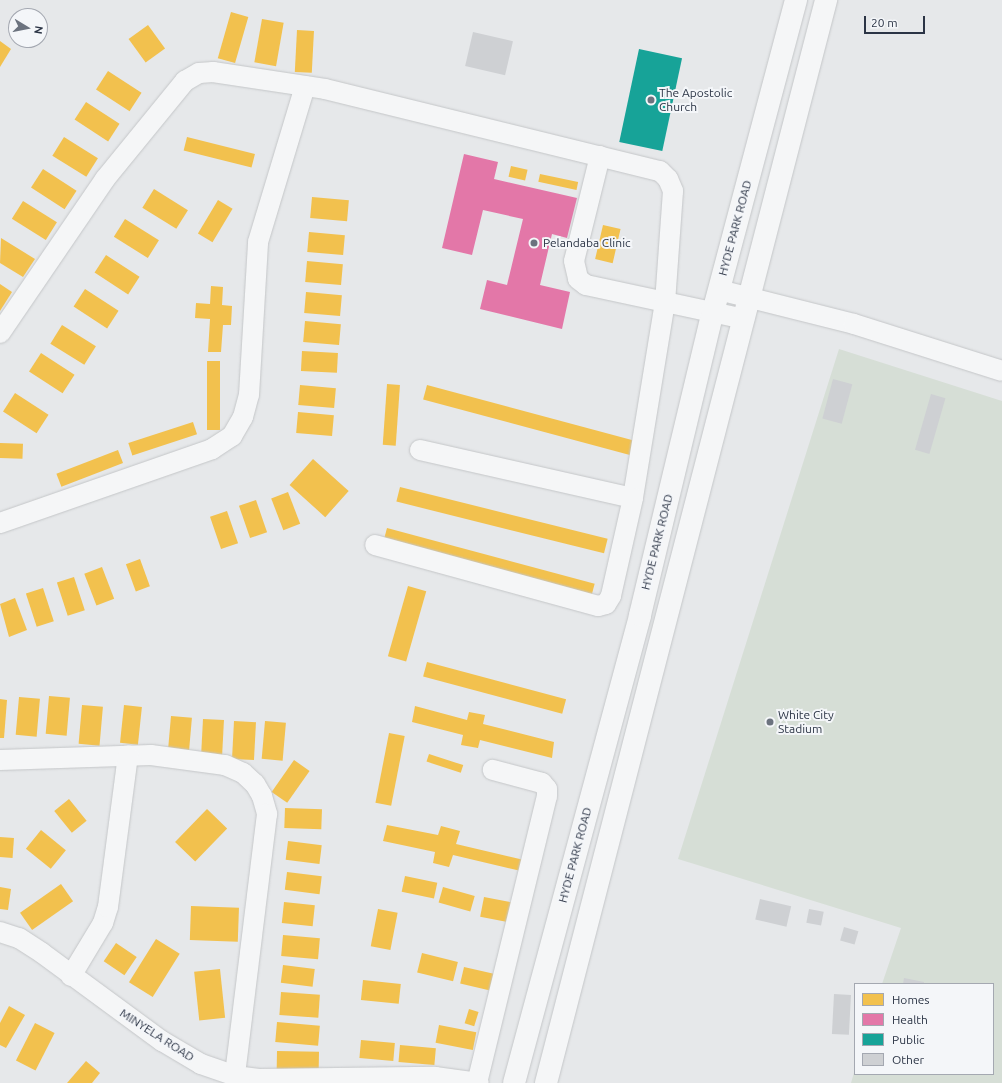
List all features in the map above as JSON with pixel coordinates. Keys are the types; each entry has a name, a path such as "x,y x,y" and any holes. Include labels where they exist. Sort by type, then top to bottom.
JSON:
{"street":[{"name":"HYDE PARK ROAD","path":"514,1083 640,615 713,312 796,0"},
{"path":"546,1083 826,0"},
{"path":"0,333 105,179 185,81 199,73 214,72 305,86 660,171 668,179 673,191 665,302 633,498 611,596 606,604 598,606 375,545"},
{"path":"0,523 212,449 232,436 243,418 249,395 258,242 305,86"},
{"path":"600,156 574,261 578,279 586,285 713,312 747,309 854,324 1002,371"},
{"path":"719,290 747,309"},
{"path":"420,450 633,498"},
{"path":"0,760 128,754 225,765 243,773 255,784 262,796 266,814 235,1076"},
{"path":"72,976 103,923 108,907 128,754"},
{"path":"478,1083 547,796 547,789 542,783 493,770"},
{"name":"MINYELA ROAD","path":"0,932 19,938 162,1041 201,1064 235,1076 259,1079 435,1077 478,1083"}],"shaded area":[{"name":"White City Stadium","path":"839,349 1002,401 1002,1083 851,1083 854,1072 854,1075 994,1075 994,983 882,983 901,928 678,859"}],"building: Homes":[{"path":"231,12 248,17 235,63 218,58"},
{"path":"262,19 284,23 276,66 254,62"},
{"path":"148,25 165,48 146,63 129,39"},
{"path":"297,30 314,31 312,73 295,72"},
{"path":"0,41 11,49 0,67"},
{"path":"108,71 142,93 130,111 96,89"},
{"path":"86,102 120,124 108,141 75,120"},
{"path":"64,137 98,158 86,177 52,156"},
{"path":"187,137 255,154 252,168 184,151"},
{"path":"511,166 528,170 525,181 509,177"},
{"path":"43,169 77,191 65,209 31,187"},
{"path":"540,174 578,182 576,190 538,182"},
{"path":"154,189 188,210 176,229 142,208"},
{"path":"312,197 349,200 347,221 310,218"},
{"path":"218,200 233,209 212,242 198,233"},
{"path":"23,201 57,222 46,240 12,219"},
{"path":"125,219 159,240 148,258 114,237"},
{"path":"603,225 621,229 613,263 595,259"},
{"path":"309,232 345,235 343,255 307,252"},
{"path":"1,238 35,259 23,277 0,263"},
{"path":"106,255 140,277 128,294 95,273"},
{"path":"307,261 343,264 341,285 305,282"},
{"path":"0,284 12,292 0,311"},
{"path":"211,286 223,287 222,305 232,306 231,325 223,325 221,352 208,352 210,319 195,318 196,303 210,304"},
{"path":"85,289 119,311 107,328 74,307"},
{"path":"306,292 342,295 340,316 304,313"},
{"path":"305,321 341,324 339,345 303,342"},
{"path":"62,325 96,346 84,365 50,344"},
{"path":"302,351 338,353 337,373 301,371"},
{"path":"41,353 75,375 63,393 29,371"},
{"path":"207,361 220,361 220,430 207,430"},
{"path":"387,384 400,385 396,446 383,445"},
{"path":"300,385 336,388 334,408 298,405"},
{"path":"427,385 634,440 630,455 423,399"},
{"path":"15,393 49,415 37,433 3,411"},
{"path":"298,412 334,415 332,436 296,433"},
{"path":"193,422 197,434 132,455 128,443"},
{"path":"0,443 23,444 22,459 0,458"},
{"path":"118,450 123,463 61,487 56,474"},
{"path":"313,459 349,491 325,517 290,485"},
{"path":"400,487 608,539 604,553 396,502"},
{"path":"288,492 300,524 283,530 271,498"},
{"path":"256,500 267,532 250,538 239,506"},
{"path":"227,511 238,543 221,549 210,517"},
{"path":"387,528 595,584 591,597 383,542"},
{"path":"140,559 150,586 136,591 126,564"},
{"path":"102,567 114,599 96,606 84,574"},
{"path":"74,577 85,610 68,616 57,583"},
{"path":"408,586 426,591 406,661 388,656"},
{"path":"43,588 54,621 37,627 26,594"},
{"path":"15,598 27,630 9,637 0,604"},
{"path":"427,662 566,699 562,714 423,676"},
{"path":"49,696 70,698 67,736 46,734"},
{"path":"19,697 40,699 37,737 16,735"},
{"path":"0,699 7,700 4,738 0,738"},
{"path":"82,705 103,707 100,746 79,744"},
{"path":"124,705 142,707 138,745 120,743"},
{"path":"415,706 467,720 469,712 485,715 483,724 554,742 552,758 480,740 478,748 461,745 463,735 412,722"},
{"path":"171,716 192,718 189,756 168,754"},
{"path":"203,719 224,720 222,758 201,757"},
{"path":"234,721 256,722 254,760 232,759"},
{"path":"265,721 286,723 283,761 262,759"},
{"path":"389,733 405,736 391,806 375,803"},
{"path":"429,754 463,765 461,773 427,762"},
{"path":"294,760 310,771 287,803 272,792"},
{"path":"69,799 87,821 72,833 54,811"},
{"path":"285,808 322,809 321,829 284,828"},
{"path":"207,809 227,828 195,862 175,842"},
{"path":"387,825 438,835 441,826 460,831 456,844 524,860 521,871 453,855 449,867 433,863 435,852 383,841"},
{"path":"41,830 66,850 51,869 26,849"},
{"path":"0,837 14,838 13,858 0,857"},
{"path":"288,841 322,845 319,864 286,860"},
{"path":"287,872 322,876 320,894 285,890"},
{"path":"405,876 437,883 434,899 402,892"},
{"path":"61,884 73,901 32,930 20,913"},
{"path":"0,887 11,889 8,910 0,909"},
{"path":"443,887 475,896 470,911 439,902"},
{"path":"484,897 515,903 512,923 480,917"},
{"path":"284,902 315,905 313,926 282,923"},
{"path":"191,906 239,908 238,942 190,940"},
{"path":"378,909 398,913 390,950 371,946"},
{"path":"283,935 320,938 318,959 281,956"},
{"path":"156,939 180,954 153,997 129,982"},
{"path":"116,943 137,957 124,975 104,961"},
{"path":"422,953 458,962 453,981 417,972"},
{"path":"283,965 315,969 313,987 281,983"},
{"path":"464,967 498,975 494,991 460,984"},
{"path":"220,969 225,1018 199,1020 194,972"},
{"path":"363,980 401,984 399,1004 361,1000"},
{"path":"281,992 320,995 318,1018 279,1015"},
{"path":"9,1006 25,1015 6,1048 0,1045 0,1023"},
{"path":"469,1009 479,1012 474,1026 465,1023"},
{"path":"277,1022 320,1026 318,1046 275,1042"},
{"path":"35,1023 55,1033 36,1070 16,1060"},
{"path":"439,1025 476,1032 473,1050 436,1043"},
{"path":"361,1040 395,1043 393,1061 359,1058"},
{"path":"400,1045 436,1048 434,1065 399,1062"},
{"path":"277,1051 319,1052 319,1072 277,1071"},
{"path":"86,1061 100,1073 92,1083 67,1083"}],"building: Health":[{"name":"Pelandaba Clinic","path":"464,154 498,162 494,179 577,198 567,238 552,234 540,285 570,292 562,329 480,309 487,280 507,285 523,219 483,210 472,255 442,248"}],"building: Public":[{"name":"The Apostolic Church","path":"639,49 682,58 662,151 619,142"}],"building: Other":[{"path":"473,32 513,41 505,75 465,66"},
{"path":"833,379 852,384 842,424 822,419"},
{"path":"931,394 945,398 929,454 915,450"},
{"path":"760,899 791,906 786,927 755,919"},
{"path":"809,909 824,912 821,926 806,923"},
{"path":"844,927 858,931 855,945 840,940"},
{"path":"904,978 924,982 924,983 903,983"},
{"path":"834,994 851,995 849,1035 832,1034"}],"place":[{"name":"The Apostolic Church","path":"651,100"},
{"name":"Pelandaba Clinic","path":"534,243"},
{"name":"White City Stadium","path":"770,722"}]}
